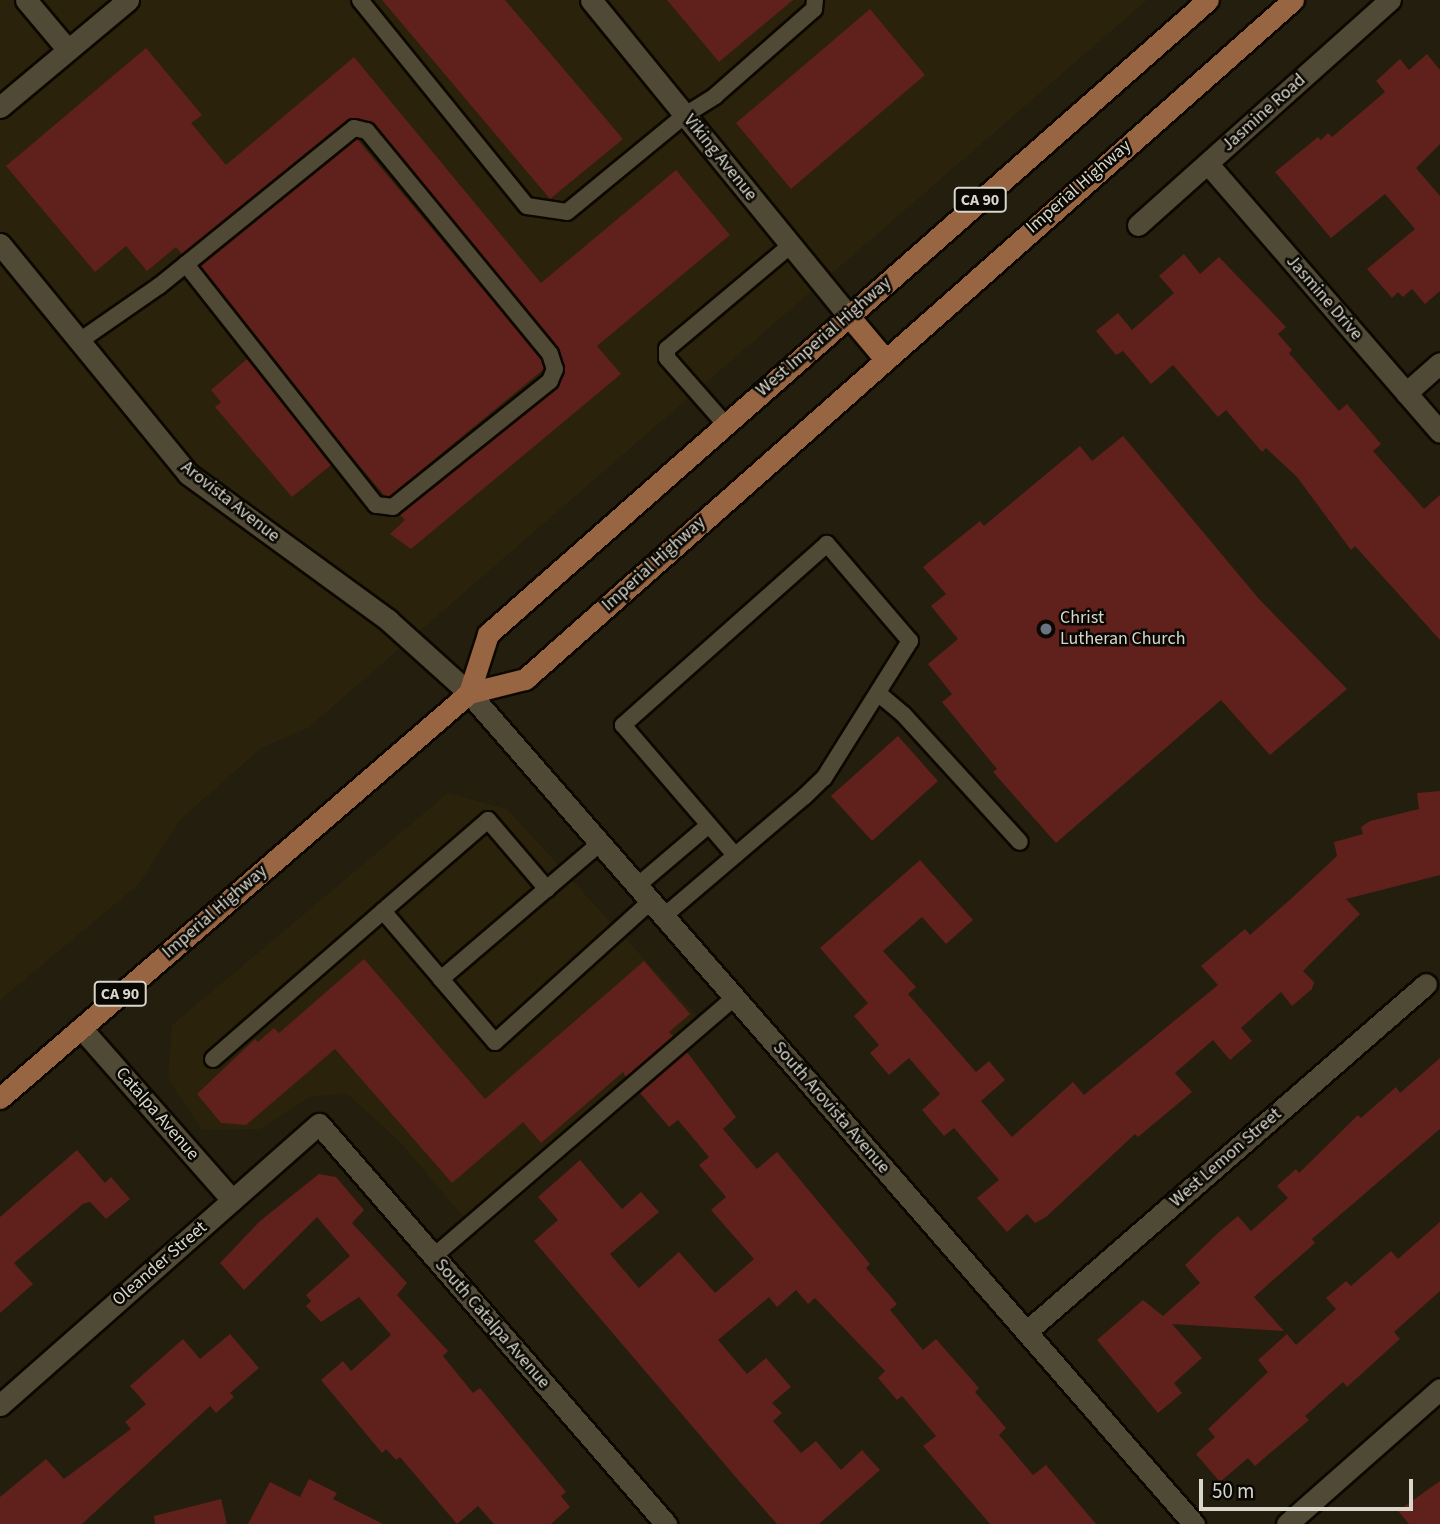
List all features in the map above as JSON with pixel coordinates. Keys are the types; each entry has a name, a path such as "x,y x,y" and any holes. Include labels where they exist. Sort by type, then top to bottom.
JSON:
{"main road":[{"name":"West Imperial Highway","path":"469,693 488,634 1209,0"},
{"name":"Imperial Highway","path":"0,1098 469,693 525,680 884,358 1293,0"},
{"path":"848,315 884,358"}],"street":[{"path":"26,0 68,50"},
{"path":"0,107 128,0"},
{"name":"Viking Avenue","path":"591,0 848,315"},
{"name":"Jasmine Road","path":"1138,225 1391,0"},
{"name":"Jasmine Drive","path":"1208,164 1440,432"},
{"name":"Arovista Avenue","path":"0,244 188,474 388,620 469,693"},
{"path":"1406,393 1440,363"},
{"name":"South Arovista Avenue","path":"469,693 1194,1524"},
{"name":"West Lemon Street","path":"1026,1332 1426,984"},
{"name":"Catalpa Avenue","path":"81,1028 232,1200"},
{"name":"South Catalpa Avenue","path":"319,1124 666,1524"},
{"name":"Oleander Street","path":"0,1405 319,1124"},
{"path":"1287,1524 1440,1389"}],"lane":[{"path":"360,0 527,206 567,212 685,115 715,96 814,9 815,0"},
{"path":"78,342 186,264 338,137 354,128 367,131 550,354 555,369 550,381 393,507 376,505 186,264"},
{"path":"725,424 667,358 667,349 791,245"},
{"path":"651,901 735,855 824,778 910,641 827,544 623,725 735,855"},
{"path":"879,694 904,714 1020,842"},
{"path":"212,1059 488,820 547,889"},
{"path":"383,911 495,1042 651,901 709,825"},
{"path":"441,979 600,844"},
{"path":"434,1256 735,997"}],"shaded area":[{"path":"0,0 1147,0 308,728 261,748 180,820 139,884 0,1000"},
{"path":"448,793 507,809 711,1032 478,1234 400,1142 346,1093 310,1097 260,1129 202,1130 168,1078 172,1025"}],"building":[{"path":"382,0 505,0 623,139 550,199"},
{"path":"667,0 793,0 719,62"},
{"path":"870,9 925,75 791,189 736,123"},
{"path":"146,48 202,115 191,123 226,165 354,57 541,283 676,170 730,235 597,346 621,374 411,549 390,534 405,520 400,515 557,389 565,372 560,350 375,124 356,118 347,120 182,254 176,247 147,271 126,246 95,272 6,166"},
{"path":"1427,54 1440,70 1440,144 1416,168 1440,196 1440,291 1425,304 1412,289 1403,297 1398,292 1392,298 1367,269 1415,229 1385,194 1331,238 1275,172 1318,137 1321,140 1328,133 1332,137 1385,92 1376,81 1400,59 1409,70"},
{"path":"357,139 541,359 544,369 390,496 384,495 347,451 201,266"},
{"path":"1184,254 1200,274 1219,257 1286,327 1278,334 1292,350 1289,353 1339,411 1347,404 1381,444 1373,451 1424,509 1440,495 1440,640 1355,546 1351,550 1297,477 1266,448 1262,452 1226,410 1218,417 1173,365 1151,384 1123,351 1116,355 1096,331 1118,313 1132,330 1174,293 1159,276"},
{"path":"247,359 331,465 292,497 215,407 221,402 211,390"},
{"path":"1123,436 1259,599 1347,689 1270,755 1221,700 1056,843 993,772 997,769 942,702 952,694 928,664 958,639 931,606 946,594 923,567 980,521 984,526 1080,446 1092,461"},
{"path":"898,736 938,781 872,841 831,796"},
{"path":"1440,791 1440,875 1346,899 1360,914 1303,971 1314,982 1312,989 1292,1006 1281,992 1241,1028 1252,1041 1230,1060 1213,1040 1175,1073 1192,1092 1138,1137 1135,1134 1046,1217 1035,1223 1027,1214 1007,1232 977,1198 999,1180 954,1128 944,1136 922,1110 940,1094 909,1058 889,1075 870,1053 879,1045 854,1016 868,1003 820,948 920,860 973,920 946,944 922,917 883,951 916,987 908,994 976,1072 989,1061 1005,1080 981,1101 1012,1137 1073,1082 1084,1095 1218,985 1201,966 1245,929 1250,935 1337,856 1334,842 1363,834 1361,827 1370,821 1419,809 1417,793"},
{"path":"364,959 485,1099 644,961 690,1014 669,1032 673,1036 626,1077 623,1072 541,1143 523,1122 452,1183 335,1049 246,1125 221,1123 197,1094 255,1039 258,1042 274,1028 279,1033"},
{"path":"687,1052 736,1117 723,1129 757,1169 777,1152 870,1264 866,1268 897,1304 890,1310 923,1350 936,1339 979,1388 975,1392 1006,1428 999,1435 1033,1475 1046,1465 1096,1524 990,1524 923,1446 936,1436 902,1396 897,1400 878,1378 885,1371 815,1298 808,1304 796,1290 777,1307 769,1297 718,1340 747,1374 766,1358 791,1387 772,1403 782,1413 773,1421 801,1453 816,1441 841,1470 862,1450 880,1470 819,1524 777,1524 739,1481 534,1241 558,1220 538,1197 580,1160 622,1209 641,1192 659,1212 610,1254 639,1288 679,1252 715,1293 754,1259 711,1210 726,1197 699,1165 709,1157 678,1120 669,1127 640,1093"},
{"path":"1440,1058 1440,1129 1312,1239 1315,1243 1254,1297 1284,1331 1172,1324 1202,1358 1174,1383 1182,1393 1158,1413 1097,1340 1143,1300 1163,1316 1200,1283 1185,1265 1218,1233 1238,1216 1251,1231 1288,1198 1277,1186 1296,1169 1299,1173 1358,1115 1361,1118 1396,1087 1400,1093"},
{"path":"77,1150 105,1183 111,1177 130,1199 106,1219 90,1202 83,1204 14,1263 33,1284 0,1313 0,1217"},
{"path":"319,1174 336,1177 364,1210 352,1223 407,1283 397,1295 448,1351 443,1356 473,1393 480,1388 566,1492 561,1496 570,1507 551,1524 494,1524 478,1506 457,1524 400,1457 396,1460 386,1449 382,1453 321,1380 343,1361 351,1371 391,1335 359,1297 321,1322 306,1306 311,1301 306,1295 350,1256 317,1217 244,1290 220,1263 260,1221"},
{"path":"1440,1222 1440,1291 1394,1332 1400,1339 1347,1387 1343,1382 1305,1416 1309,1420 1255,1466 1248,1458 1220,1482 1196,1454 1215,1437 1208,1429 1268,1372 1258,1360 1287,1334 1296,1345 1336,1309 1326,1298 1346,1281 1351,1286 1391,1251 1398,1259"},
{"path":"230,1334 259,1368 230,1393 234,1397 216,1413 210,1406 82,1524 0,1524 0,1497 46,1459 64,1479 131,1429 125,1422 146,1404 130,1386 183,1339 200,1359"},
{"path":"309,1479 337,1493 333,1499 383,1524 248,1524 270,1482 300,1497"},
{"path":"1440,1481 1440,1524 1409,1524 1398,1511"},
{"path":"221,1499 227,1524 155,1524 154,1516"}],"place":[{"name":"Christ Lutheran Church","path":"1046,629"}]}
